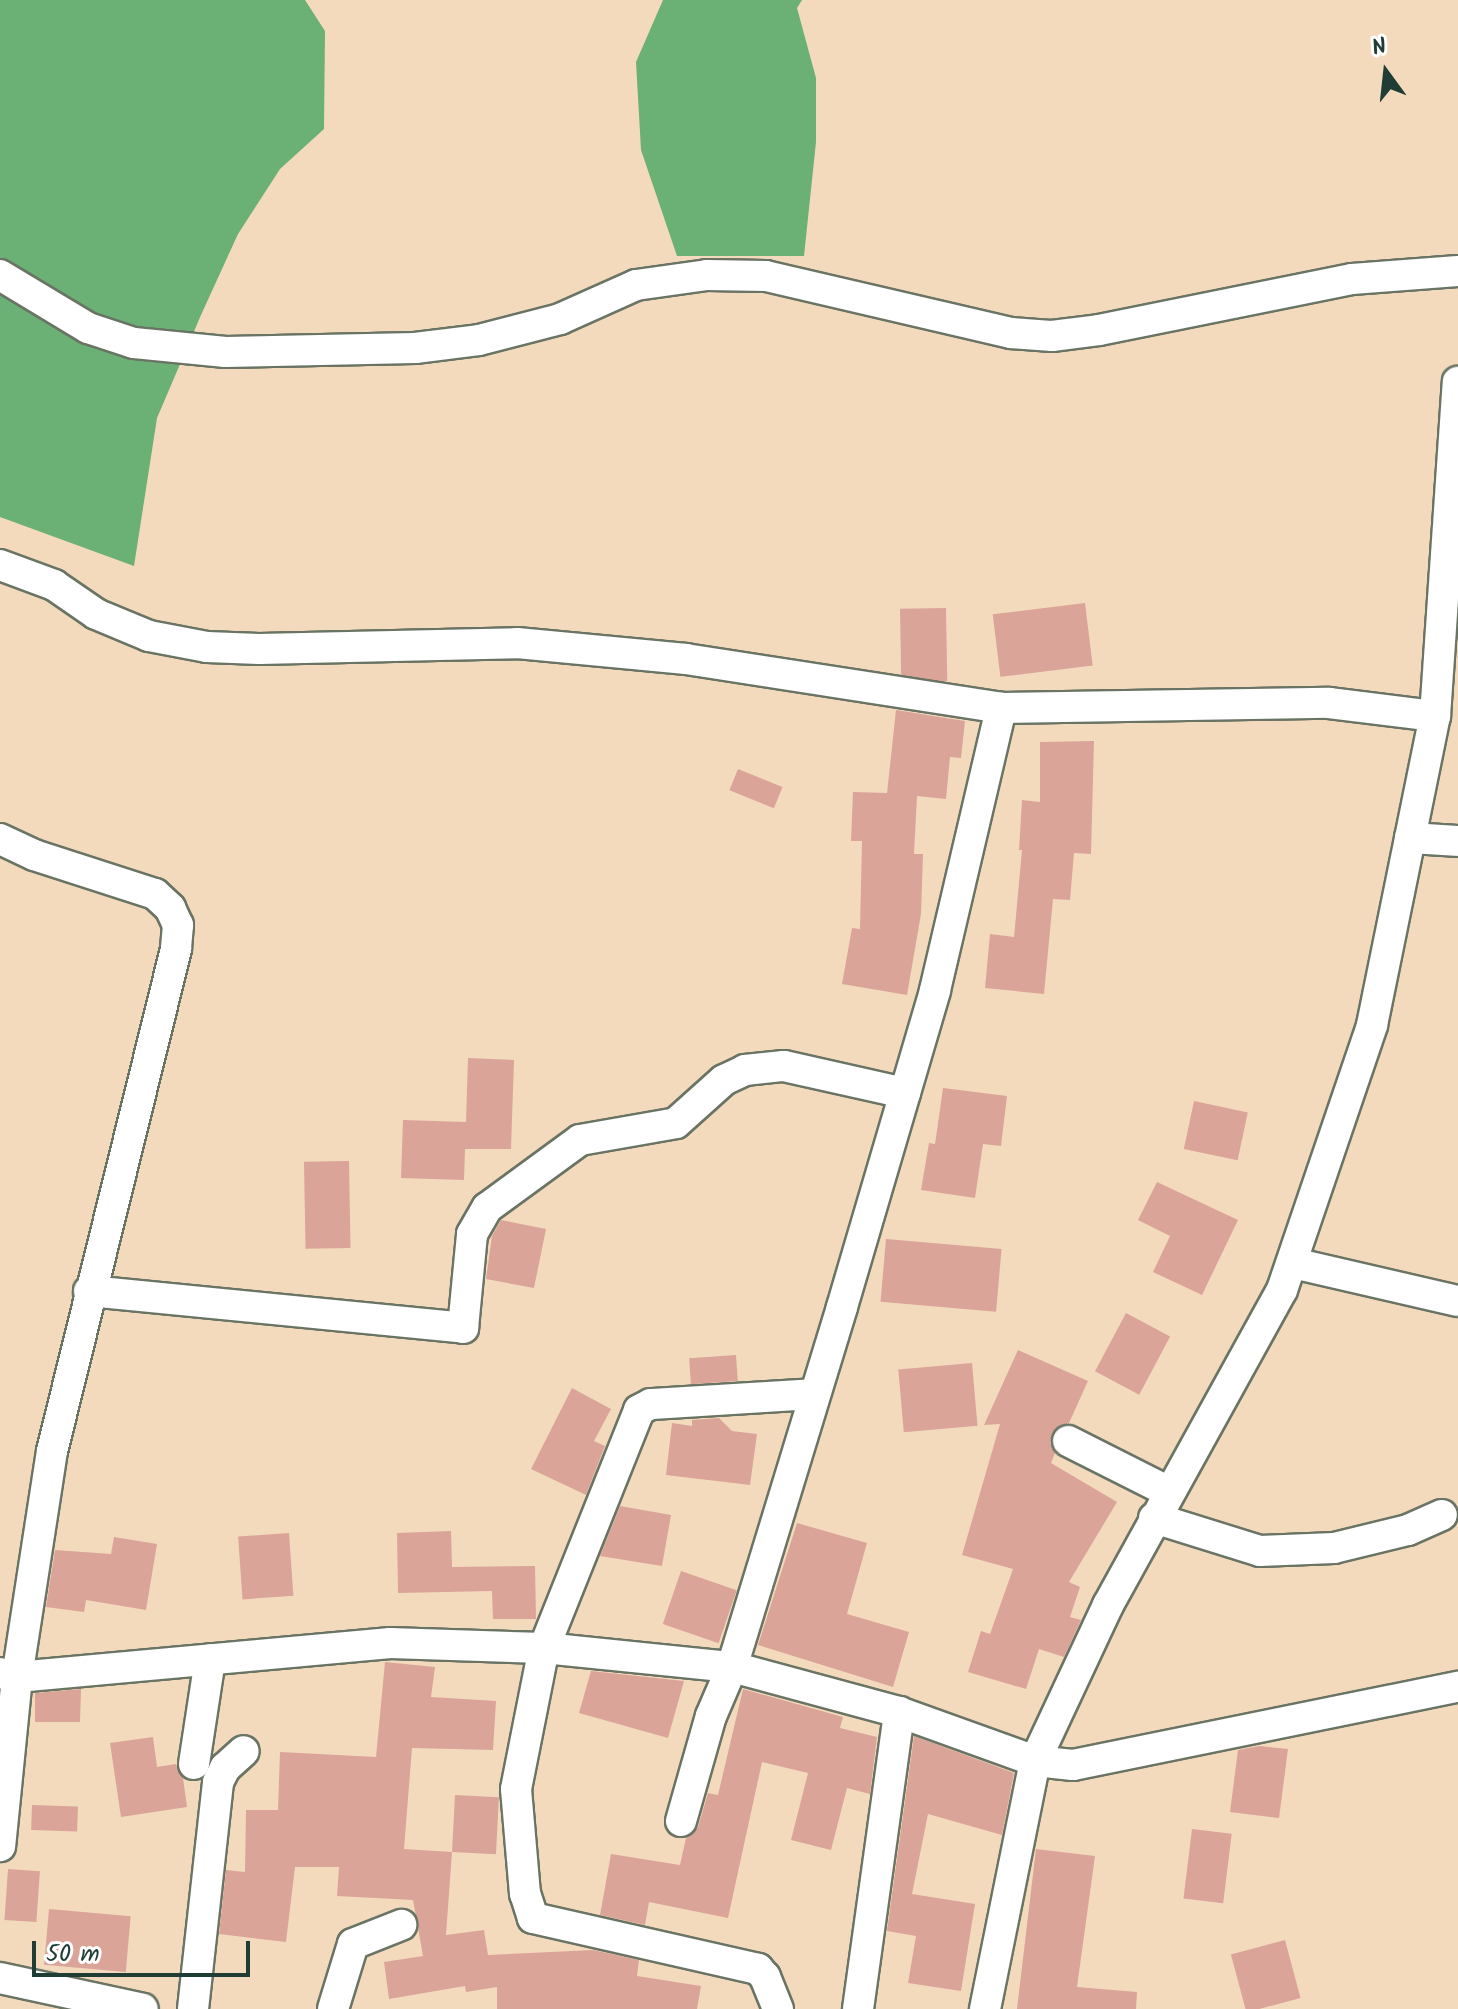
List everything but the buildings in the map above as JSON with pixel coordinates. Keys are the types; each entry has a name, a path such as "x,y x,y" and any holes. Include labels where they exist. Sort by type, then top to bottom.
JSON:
{"street":[{"path":"2,285 88,328 134,343 226,352 415,348 479,340 560,319 636,285 707,275 766,276 1011,333 1052,336 1099,330 1352,279 1458,271"},
{"path":"985,2009 1035,1761 1108,1605 1270,1318 1293,1263 1372,1025 1435,716 1458,382"},
{"path":"0,565 54,585 96,614 149,636 207,647 259,649 517,643 686,659 1001,708 1329,703 1435,716"},
{"path":"681,1821 711,1716 705,1706 724,1666 814,1394 935,990 1001,708"},
{"path":"1410,838 1458,841"},
{"path":"0,839 34,855 155,894 170,908 178,925 176,949 89,1291 52,1451 9,1675 0,1846"},
{"path":"89,1291 463,1328 472,1234 487,1208 580,1140 676,1123 724,1080 745,1070 784,1066 905,1093"},
{"path":"1293,1263 1458,1301"},
{"path":"778,2009 765,1977 758,1969 533,1918 516,1789 544,1648 639,1410 651,1404 814,1394"},
{"path":"1068,1441 1162,1505 1260,1551 1334,1548 1408,1530 1442,1515"},
{"path":"9,1675 390,1643 544,1648 724,1666 899,1712 1035,1761 1073,1765 1458,1687"},
{"path":"193,2009 218,1782 225,1768 244,1751 195,1756 210,1659"},
{"path":"858,2009 899,1712"},
{"path":"333,2009 353,1944 401,1925"},
{"path":"0,1978 143,2009"}],"green space":[{"path":"0,0 305,0 325,31 324,129 280,169 238,234 201,315 157,418 134,566 0,517"},
{"path":"663,0 802,0 797,8 816,78 816,142 804,256 677,256 641,150 636,62"}]}
